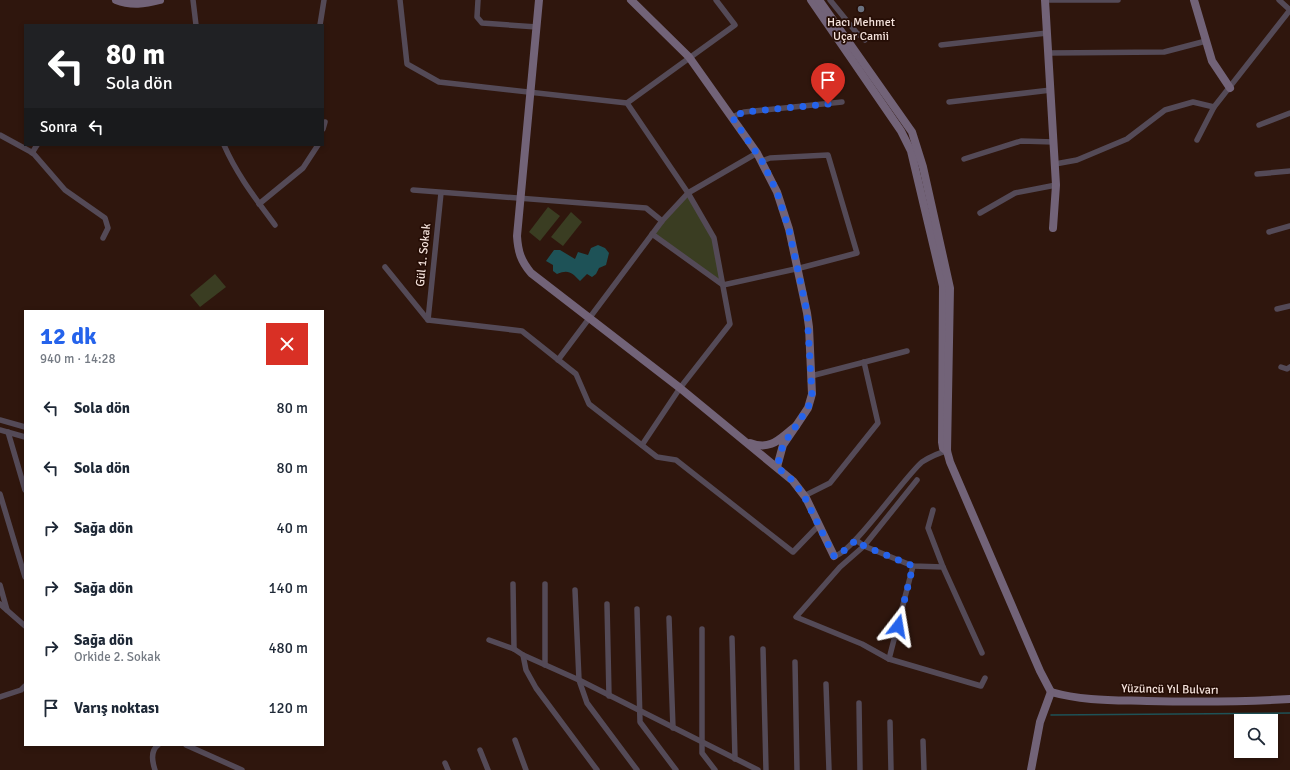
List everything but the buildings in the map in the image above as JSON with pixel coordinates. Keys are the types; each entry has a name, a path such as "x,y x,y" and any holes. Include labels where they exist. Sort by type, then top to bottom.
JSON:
{"street":[{"path":"116,0 132,4 142,4 160,0"},
{"path":"193,0 196,24"},
{"path":"320,24 324,0"},
{"path":"400,0 407,64 439,82 531,91 627,103 735,25 716,0"},
{"path":"478,0 477,13 479,21 482,23 537,27"},
{"path":"539,0 517,236 521,260 531,273 680,388 793,481 804,496 834,556 838,556 856,540 909,475 922,462 937,453 947,451"},
{"path":"631,0 689,57 762,161 784,210 807,312 811,376 810,402 808,408 783,445 774,464"},
{"path":"810,0 894,114 912,132 917,147 950,288 947,451 950,462 1040,671 1051,692 1040,722 1031,770"},
{"path":"820,0 894,114"},
{"path":"830,0 856,32 865,40"},
{"path":"1053,228 1056,185 1052,90 1045,0 1118,0"},
{"path":"1194,0 1212,60 1230,88"},
{"path":"1197,140 1214,107 1290,10 1279,0"},
{"path":"941,45 1048,33"},
{"path":"1049,53 1164,52 1206,41"},
{"path":"949,102 1052,90"},
{"path":"732,117 744,112 842,102"},
{"path":"1055,164 1077,160 1127,139 1165,110 1193,102 1214,107"},
{"path":"627,103 688,193 714,238 730,324 680,388 642,445"},
{"path":"1259,125 1290,113"},
{"path":"0,135 32,152 65,190 107,220 108,228 102,238"},
{"path":"964,159 1021,141 1054,142"},
{"path":"32,152 36,146"},
{"path":"224,146 244,185 275,225"},
{"path":"259,204 303,168 317,146"},
{"path":"558,360 662,221 688,193 757,153"},
{"path":"652,234 723,285 857,253 828,155 770,158 762,161"},
{"path":"1256,174 1290,171"},
{"path":"980,213 1015,193 1056,185"},
{"path":"414,190 646,208 662,221"},
{"name":"Gül 1. Sokak","path":"428,320 441,193"},
{"path":"1269,232 1290,226"},
{"path":"385,267 428,320 522,331 576,374 589,404 658,457 676,460 793,552 819,525"},
{"path":"1277,309 1290,306"},
{"path":"811,376 908,351"},
{"path":"804,496 830,483 878,423 864,362"},
{"path":"1281,367 1287,369 1290,367"},
{"path":"0,420 24,427"},
{"path":"774,464 768,451 774,444 796,426"},
{"path":"0,430 24,437"},
{"path":"8,432 24,487"},
{"path":"747,442 758,446 774,444"},
{"path":"918,480 864,546 840,567 796,617 862,644 889,659 981,686 985,678"},
{"path":"0,494 24,574"},
{"path":"933,510 928,528 943,567 982,653"},
{"path":"856,540 864,546 913,566 943,567"},
{"path":"889,659 913,566"},
{"path":"513,584 514,649"},
{"path":"545,584 545,665"},
{"path":"0,585 7,610"},
{"path":"574,590 579,680 587,703 637,770"},
{"path":"0,604 24,625"},
{"path":"607,604 609,696"},
{"path":"637,609 640,722 676,770"},
{"path":"670,618 673,728"},
{"path":"702,629 702,752 715,770"},
{"path":"732,638 735,759"},
{"path":"489,640 514,649 523,656 579,680 758,770"},
{"path":"763,649 766,770"},
{"path":"523,656 526,670 536,688 597,770"},
{"path":"795,662 797,770"},
{"path":"826,684 829,770"},
{"path":"0,698 21,690 24,687"},
{"name":"Yüzüncü Yıl Bulvarı","path":"1051,692 1074,698 1106,700 1233,703 1290,699"},
{"path":"859,703 860,770"},
{"path":"890,722 891,770"},
{"path":"515,740 526,770"},
{"path":"923,741 924,770"},
{"path":"155,770 152,761 152,752 157,746"},
{"path":"188,746 242,770"},
{"path":"480,750 488,770"},
{"path":"445,763 448,770"}],"green space":[{"path":"688,193 714,238 723,285 652,234"},
{"path":"548,207 560,216 540,241 529,232"},
{"path":"571,212 582,222 563,246 551,237"},
{"path":"215,274 226,287 200,307 190,295"}],"water":[{"path":"598,245 605,248 609,253 606,265 599,268 596,274 592,277 587,274 580,281 575,276 567,272 557,274 553,271 553,265 546,261 554,250 560,250 575,259 578,252 588,255 591,248"}],"waterway":[{"path":"1051,715 1290,713"}],"place":[{"name":"Hacı Mehmet Uçar Camii","path":"861,9"}],"route":[{"path":"828,104 740,112 732,117 762,161 784,210 809,327 812,394 808,408 783,445 780,462 777,467 800,489 812,509 834,556 838,556 856,540 864,546 913,566 898,626"}]}
